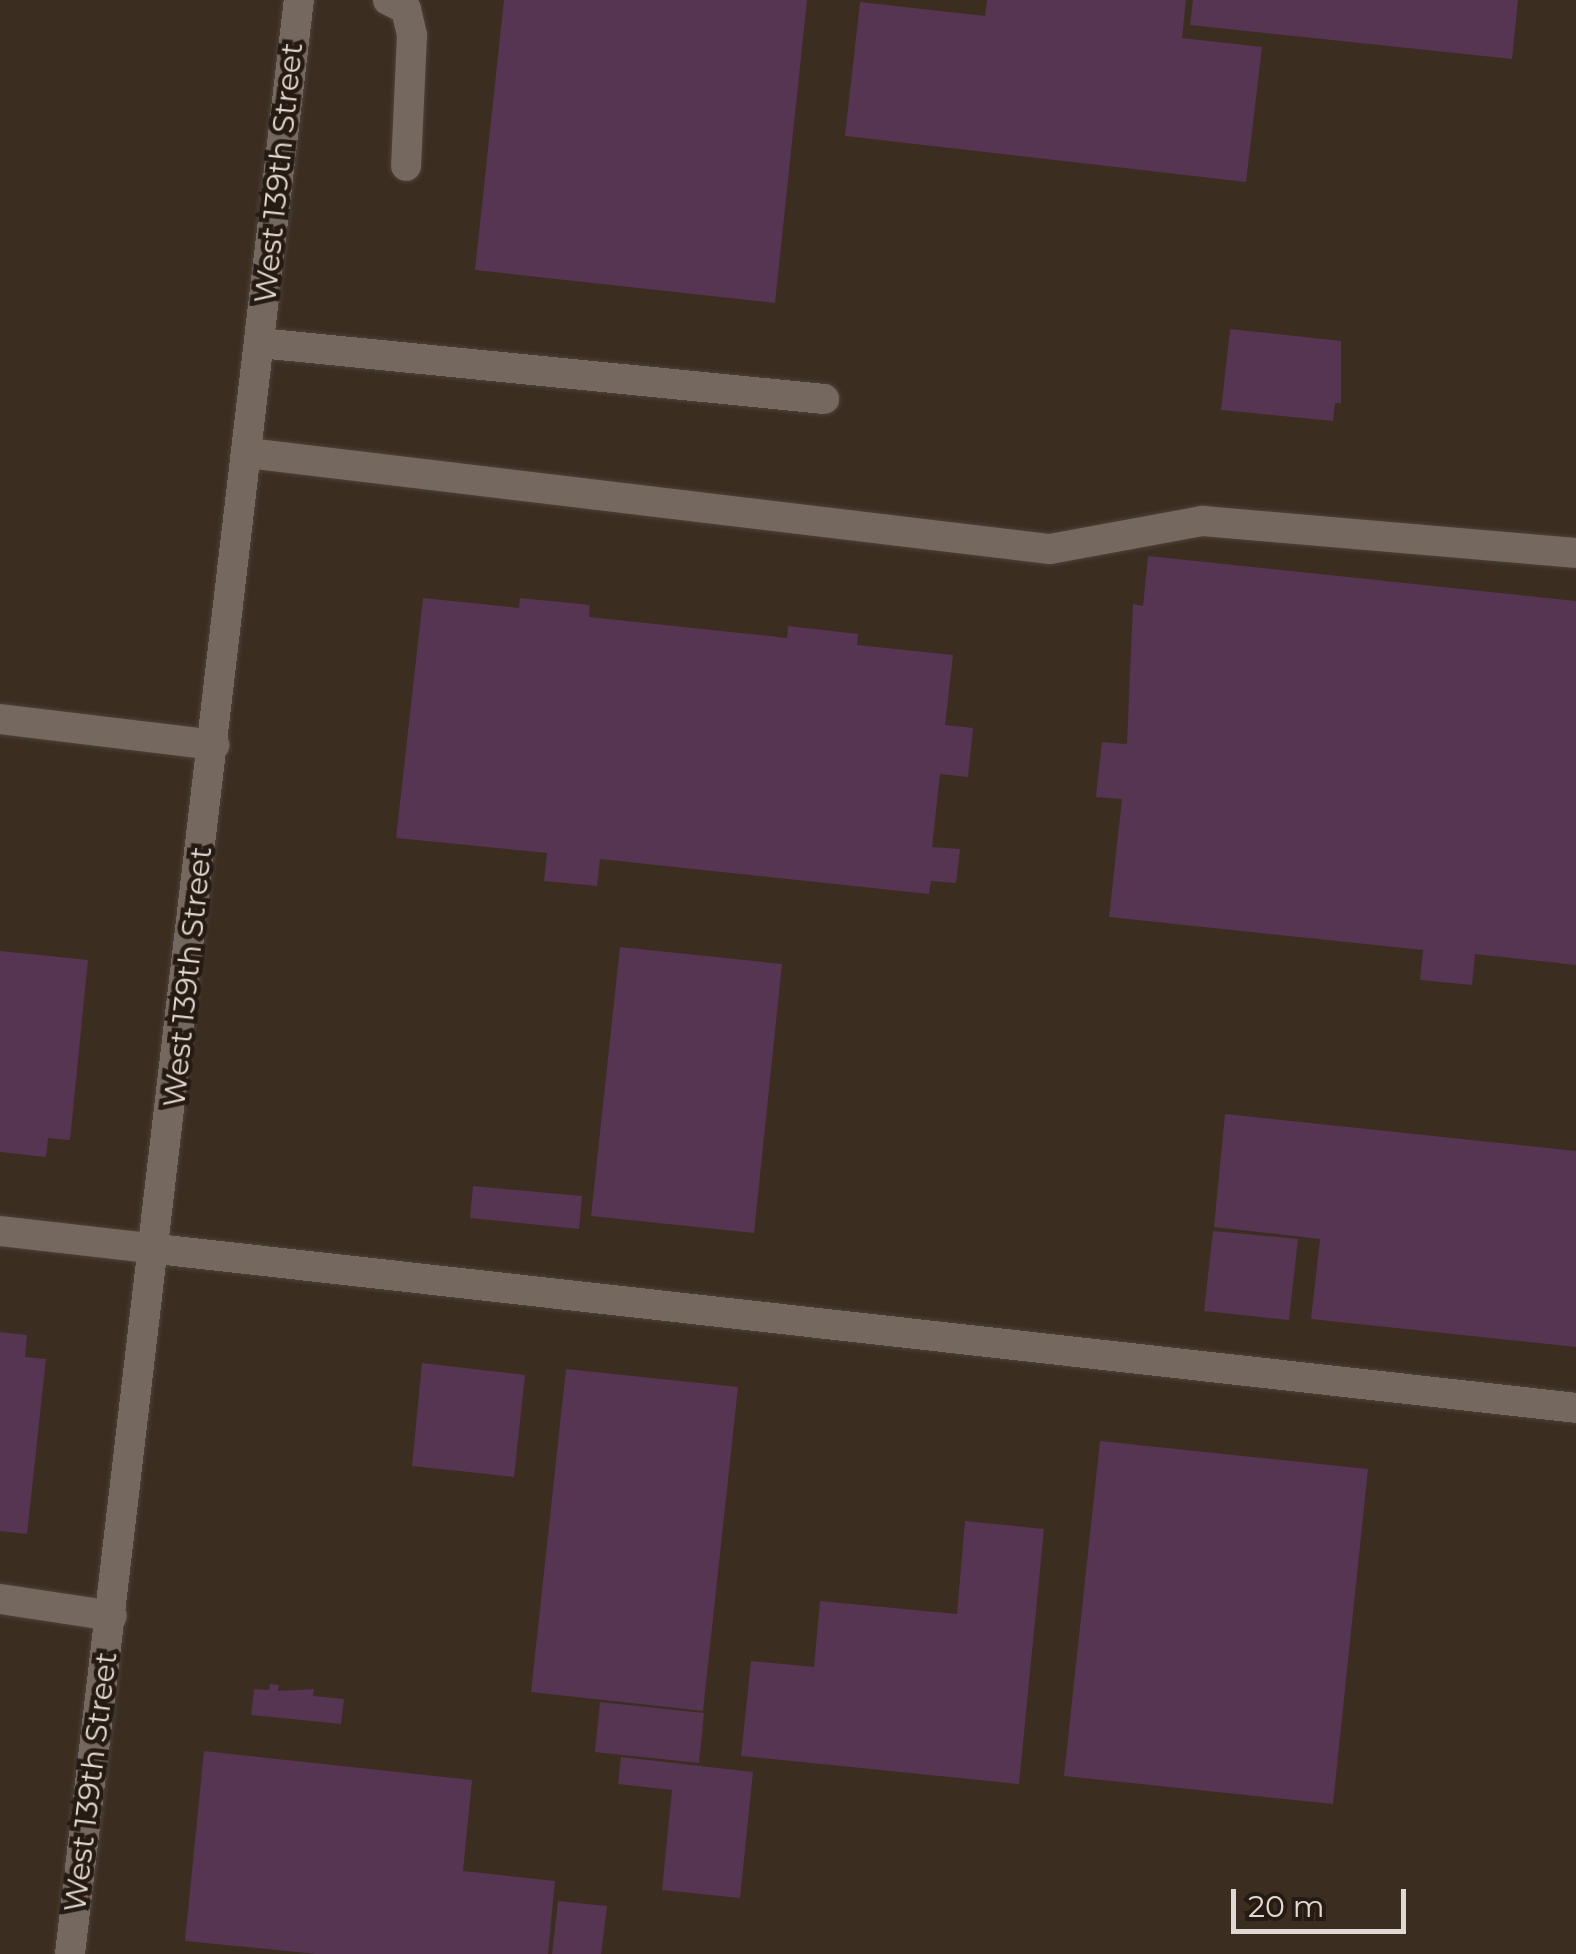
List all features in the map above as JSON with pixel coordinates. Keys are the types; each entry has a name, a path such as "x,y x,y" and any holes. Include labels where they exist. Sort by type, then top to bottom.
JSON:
{"street":[{"name":"West 139th Street","path":"70,1954 157,1249 299,0"},
{"path":"388,0 406,9 412,35 406,166"},
{"path":"260,343 824,399"},
{"path":"248,454 1050,549 1203,521 1576,553"},
{"path":"0,718 214,745"},
{"path":"0,1231 1576,1408"},
{"path":"0,1599 112,1616"}],"shaded area":[{"path":"0,0 1576,0 1576,1954 0,1954"}],"building":[{"path":"504,0 807,0 775,303 475,270"},
{"path":"987,0 1186,0 1182,38 1262,47 1246,182 845,136 860,2 985,16"},
{"path":"1193,0 1518,0 1512,59 1190,25"},
{"path":"1230,329 1341,341 1341,403 1335,403 1333,421 1221,410"},
{"path":"1148,556 1576,601 1576,965 1475,954 1472,985 1420,980 1423,950 1109,917 1122,799 1096,797 1102,742 1127,744 1133,604 1143,606"},
{"path":"423,598 519,608 520,598 590,605 589,617 787,638 788,626 858,634 857,645 953,655 945,725 973,728 968,777 940,774 932,847 960,849 956,883 931,881 929,894 600,859 597,886 544,881 547,853 396,838"},
{"path":"620,947 782,964 754,1233 591,1216"},
{"path":"0,951 88,960 70,1140 48,1138 46,1157 0,1152"},
{"path":"1225,1114 1576,1151 1576,1347 1311,1319 1320,1239 1214,1227"},
{"path":"473,1186 582,1196 579,1229 470,1218"},
{"path":"1213,1231 1298,1239 1289,1320 1204,1311"},
{"path":"0,1332 27,1335 25,1357 46,1359 27,1534 0,1531"},
{"path":"422,1363 525,1375 514,1477 412,1466"},
{"path":"566,1369 738,1387 703,1711 531,1692"},
{"path":"1100,1441 1368,1469 1333,1804 1064,1776"},
{"path":"965,1521 1044,1529 1019,1784 741,1756 751,1661 814,1667 820,1601 957,1614"},
{"path":"270,1684 279,1685 278,1691 314,1689 313,1696 344,1699 341,1724 251,1715 254,1689 269,1690"},
{"path":"600,1702 704,1713 699,1763 595,1752"},
{"path":"204,1751 472,1780 463,1871 555,1881 548,1954 316,1954 185,1941"},
{"path":"621,1757 753,1772 740,1898 662,1890 672,1790 618,1784"},
{"path":"558,1901 607,1906 601,1954 552,1954"}]}
